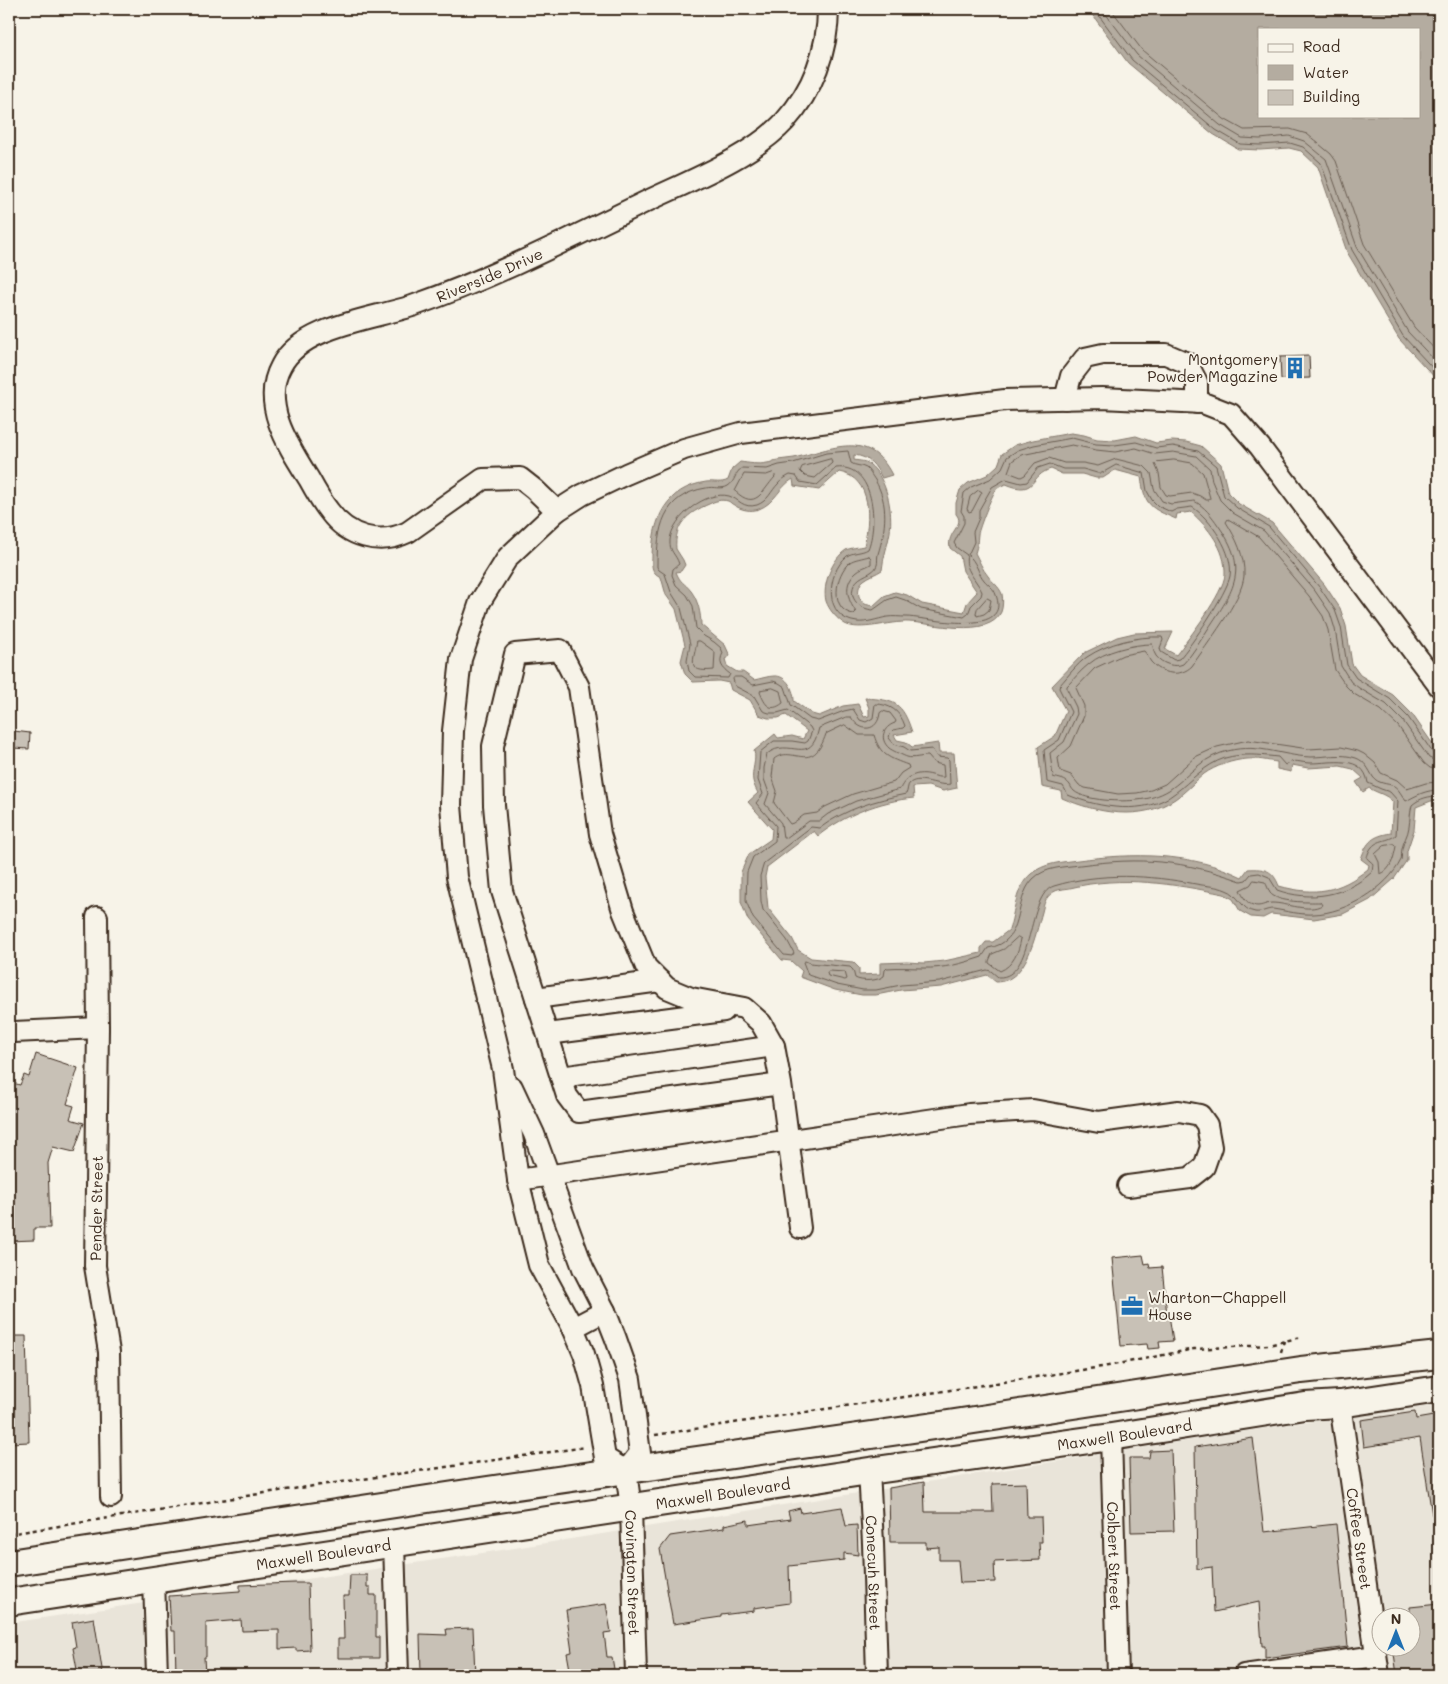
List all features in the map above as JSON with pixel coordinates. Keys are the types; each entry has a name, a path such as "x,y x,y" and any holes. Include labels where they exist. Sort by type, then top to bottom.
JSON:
{"main road":[{"path":"9,1563 1302,1370 1439,1355"},
{"name":"Maxwell Boulevard","path":"9,1602 869,1471 1111,1437 1305,1406 1340,1404 1439,1389"},
{"path":"154,1579 154,1560 166,1553 186,1551 229,1530"}],"street":[{"name":"Riverside Drive","path":"556,511 520,478 483,479 408,532 397,537 385,540 376,539 349,530 328,511 302,468 279,423 274,402 274,387 281,365 288,355 301,344 327,330 412,306 492,275 740,155 770,135 784,122 805,94 821,59 828,9"},
{"path":"1065,399 1071,376 1085,358 1103,354 1166,354 1187,363 1197,382 1197,403"},
{"path":"504,1069 534,1134 583,1268 605,1310 630,1379 640,1453 626,1471 605,1458 594,1386 584,1354 573,1328 540,1264 518,1180 504,1069 457,877 450,805 453,731 461,659 480,602 508,557 556,511 582,495 684,449 741,434 1005,400 1102,398 1203,403 1231,414 1260,447 1439,686"},
{"path":"781,1084 579,1112 567,1096 502,891 494,805 493,746 514,654 560,650 579,687 600,834 623,911 646,967 667,988 691,998 744,1008 761,1023 774,1046 781,1084 800,1228"},
{"name":"Pender Street","path":"97,917 98,1028 95,1266 109,1352 111,1497"},
{"path":"536,998 660,980"},
{"path":"548,1034 744,1008"},
{"path":"11,1034 98,1028"},
{"path":"561,1076 774,1046"},
{"path":"518,1180 969,1114 1033,1110 1099,1122 1179,1111 1200,1114 1207,1125 1211,1147 1204,1167 1190,1178 1128,1186"},
{"path":"573,1328 605,1310"},
{"name":"Coffee Street","path":"1340,1404 1378,1666"},
{"name":"Colbert Street","path":"1111,1437 1118,1675"},
{"name":"Covington Street","path":"626,1471 630,1508 636,1675"},
{"name":"Conecuh Street","path":"869,1471 874,1543 877,1675"},
{"path":"394,1544 398,1675"},
{"path":"154,1579 157,1675"},
{"path":"1244,1675 1378,1666"}],"shaded area":[{"path":"1439,1405 1439,1675 9,1675 9,1623 489,1552 1278,1426"}],"water":[{"path":"1088,9 1439,9 1439,382 1399,339 1347,252 1318,167 1301,151 1289,148 1238,149 1213,134 1128,63"},
{"path":"1071,433 1097,439 1115,440 1136,436 1156,443 1172,441 1201,446 1221,464 1228,493 1239,504 1272,523 1324,584 1340,608 1346,626 1352,664 1360,675 1393,695 1412,714 1439,753 1439,801 1431,801 1416,807 1414,830 1407,851 1407,860 1394,879 1370,900 1343,914 1314,919 1271,914 1263,918 1251,917 1240,911 1233,899 1224,894 1147,882 1089,884 1059,890 1048,897 1044,904 1033,945 1028,956 1015,974 1007,980 996,982 987,975 941,987 862,995 835,990 800,977 802,971 791,961 782,960 748,920 741,902 741,872 749,854 771,839 772,829 748,802 758,793 753,777 754,751 775,734 778,738 792,736 803,739 807,731 786,715 778,718 768,718 759,715 750,700 731,690 729,683 719,681 693,682 685,674 681,661 685,645 676,609 666,595 661,577 652,568 653,542 659,518 664,507 681,491 692,485 728,480 732,469 740,462 764,464 836,447 861,447 872,452 883,461 892,475 882,478 871,462 854,455 854,460 868,463 875,470 884,486 891,514 890,532 882,570 862,582 858,592 860,599 865,604 873,606 884,596 895,592 907,595 922,604 964,612 967,603 977,592 963,571 960,556 950,548 951,537 959,522 956,514 956,503 960,490 968,483 987,475 998,465 1002,454 1015,445","holes":["1051,469 1062,474 1082,474 1103,478 1115,470 1141,477 1144,494 1150,505 1155,509 1176,519 1177,514 1191,512 1204,524 1219,547 1225,565 1225,574 1219,592 1197,627 1176,655 1165,649 1173,632 1134,633 1117,637 1084,653 1052,686 1066,711 1055,736 1038,747 1042,787 1061,791 1062,798 1090,808 1119,813 1134,813 1162,806 1179,796 1208,771 1236,761 1255,759 1277,762 1277,769 1291,772 1292,765 1308,768 1340,766 1353,769 1363,778 1356,782 1363,792 1369,788 1393,802 1391,833 1375,838 1368,844 1361,859 1369,865 1368,869 1347,883 1326,890 1304,891 1279,886 1274,876 1264,870 1248,869 1242,877 1203,863 1161,856 1120,856 1066,861 1042,867 1026,879 1016,900 1009,930 993,942 986,942 981,948 981,953 924,963 880,963 880,974 859,975 859,968 853,962 811,958 798,950 792,938 768,908 765,877 767,867 814,831 818,836 828,828 863,810 888,802 914,798 913,787 928,786 943,791 957,788 954,753 939,753 938,743 912,747 906,742 897,740 894,735 912,732 905,714 896,704 884,700 865,698 869,708 869,716 864,717 858,704 843,706 819,716 812,714 794,701 793,692 783,678 772,676 754,680 743,672 737,672 727,666 725,659 730,656 725,645 701,625 696,599 679,579 676,572 681,571 685,565 676,549 677,533 680,526 695,511 716,501 725,500 743,509 756,510 769,503 793,479 794,486 819,490 839,472 850,476 858,482 863,491 868,513 864,546 846,550 841,554 832,566 827,580 825,588 826,601 839,620 845,624 859,627 901,622 972,627 985,625 995,620 1002,608 1003,598 1001,591 986,573 975,553 978,534 994,493 998,488 1006,484 1023,488 1028,487 1044,472"]}],"building":[{"name":"Montgomery Powder Magazine","path":"1309,356 1310,378 1281,379 1280,357"},
{"path":"14,731 30,733 29,749 13,748"},
{"path":"36,1054 78,1068 67,1104 74,1106 70,1119 84,1123 74,1152 53,1147 48,1163 50,1228 34,1228 34,1240 9,1241 9,1082 20,1085 24,1075 29,1077"},
{"name":"Wharton–Chappell House","path":"1143,1255 1145,1264 1149,1263 1150,1268 1162,1267 1167,1315 1169,1315 1173,1341 1159,1342 1160,1348 1148,1349 1147,1344 1121,1346 1112,1258"},
{"path":"9,1336 26,1336 29,1442 9,1443"},
{"path":"1415,1412 1416,1419 1439,1415 1439,1514 1432,1515 1420,1438 1364,1447 1361,1420"},
{"path":"1253,1438 1264,1532 1336,1524 1348,1647 1265,1658 1265,1646 1262,1646 1259,1602 1214,1612 1212,1567 1197,1569 1195,1447"},
{"path":"1171,1450 1174,1531 1131,1532 1129,1458 1149,1458 1150,1451"},
{"path":"924,1482 925,1512 993,1512 992,1484 1026,1483 1027,1517 1041,1517 1042,1542 1039,1542 1040,1560 994,1562 995,1582 960,1583 958,1560 939,1560 939,1547 926,1548 926,1542 890,1542 889,1488"},
{"path":"842,1507 846,1526 857,1525 858,1555 844,1553 844,1560 789,1566 790,1603 754,1608 754,1611 721,1615 721,1617 673,1624 660,1549 670,1536 724,1528 724,1525 748,1520 748,1525 790,1519 788,1511 800,1508 801,1513"},
{"path":"350,1575 367,1575 367,1587 370,1587 370,1595 376,1595 376,1637 379,1637 379,1658 338,1658 338,1639 344,1639 343,1596 349,1596"},
{"path":"308,1583 310,1650 296,1651 296,1648 279,1649 279,1630 242,1631 241,1620 206,1623 205,1675 176,1675 175,1631 171,1631 169,1596 240,1591 240,1585"},
{"path":"606,1604 611,1632 604,1633 607,1657 612,1657 614,1669 571,1675 567,1653 572,1652 566,1610"},
{"path":"1439,1604 1439,1675 1397,1675 1394,1656 1420,1656 1420,1606"},
{"path":"94,1618 103,1675 78,1675 73,1648 76,1647 72,1622"},
{"path":"473,1628 475,1675 421,1675 420,1634 447,1635 446,1629"}],"place":[{"name":"Montgomery Powder Magazine","path":"1295,368"},
{"name":"Wharton–Chappell House","path":"1132,1306"}]}
